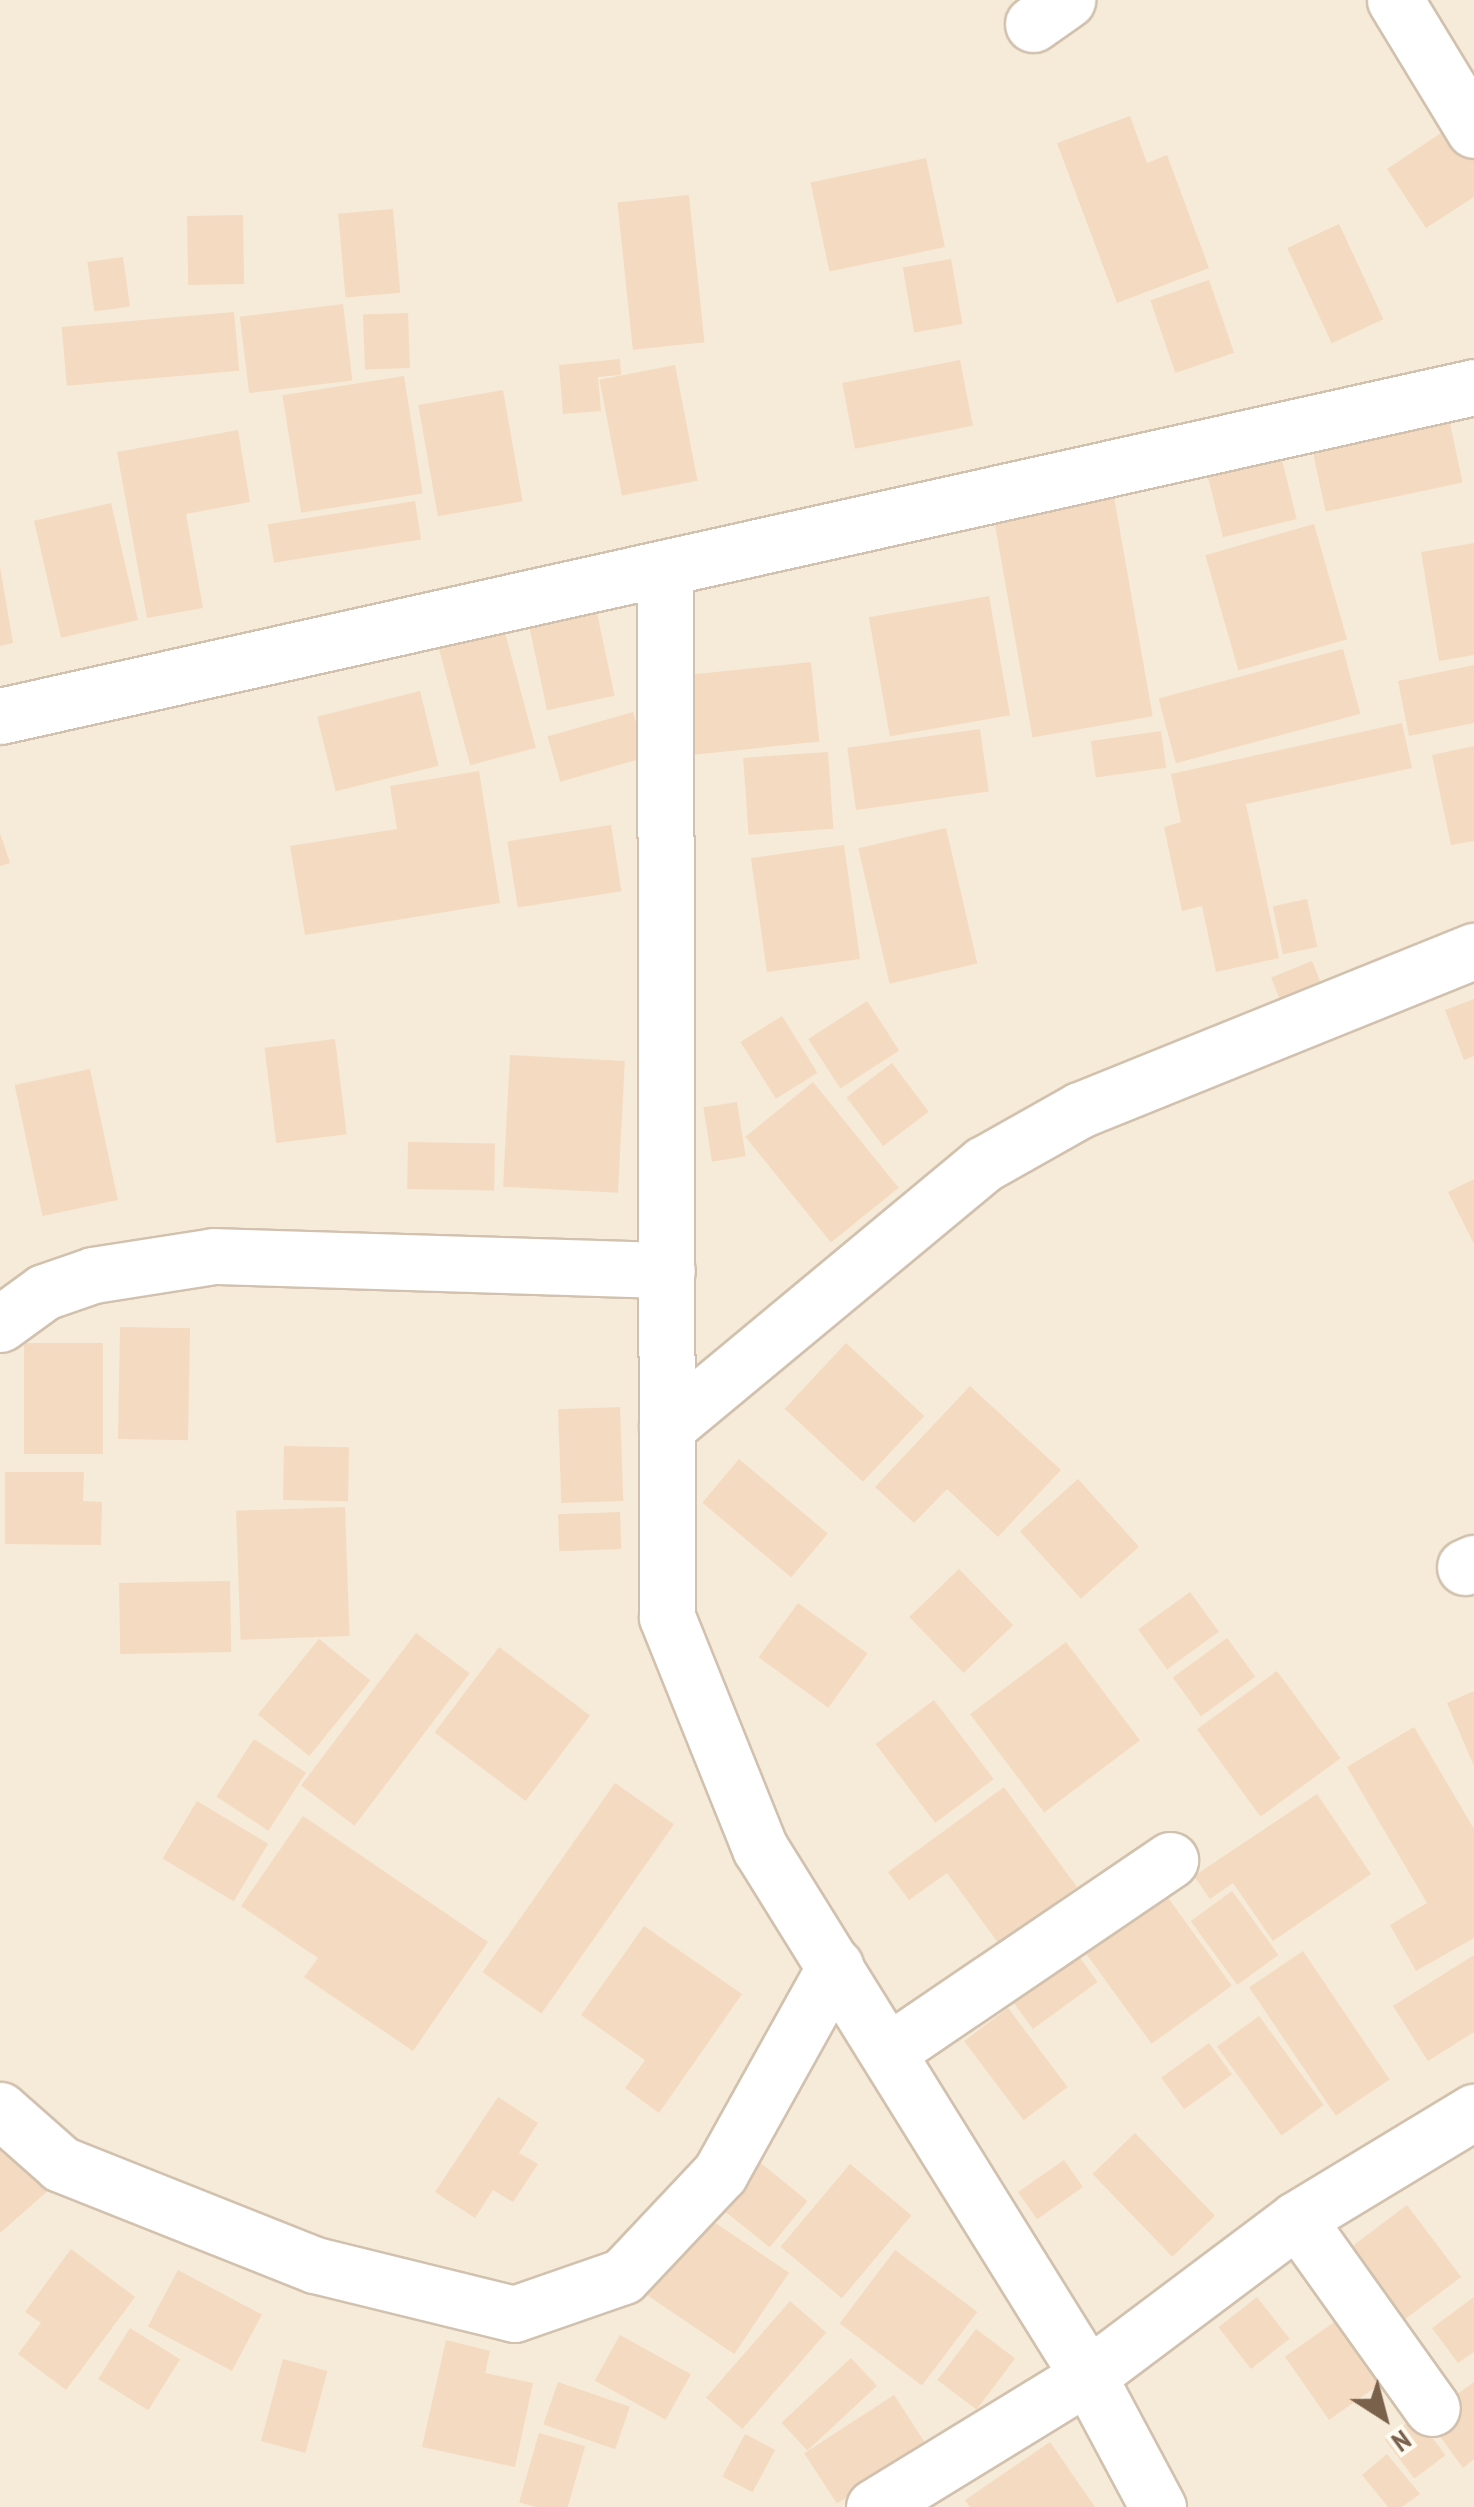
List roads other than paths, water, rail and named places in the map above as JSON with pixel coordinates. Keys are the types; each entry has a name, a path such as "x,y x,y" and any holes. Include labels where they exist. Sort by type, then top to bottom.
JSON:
{"street":[{"path":"1394,0 1474,130"},
{"path":"0,716 666,571 1474,387"},
{"path":"666,571 667,1617 760,1848 1088,2376 1158,2507"},
{"path":"667,1427 984,1164 1080,1110 1474,951"},
{"path":"0,1324 44,1292 92,1275 214,1256 667,1270"},
{"path":"889,2051 1170,1860"},
{"path":"0,2110 60,2164 279,2251 315,2265 514,2314 623,2276 720,2173 835,1966"},
{"path":"874,2507 1088,2376 1297,2219 1474,2112"},
{"path":"1297,2219 1432,2408"}]}
